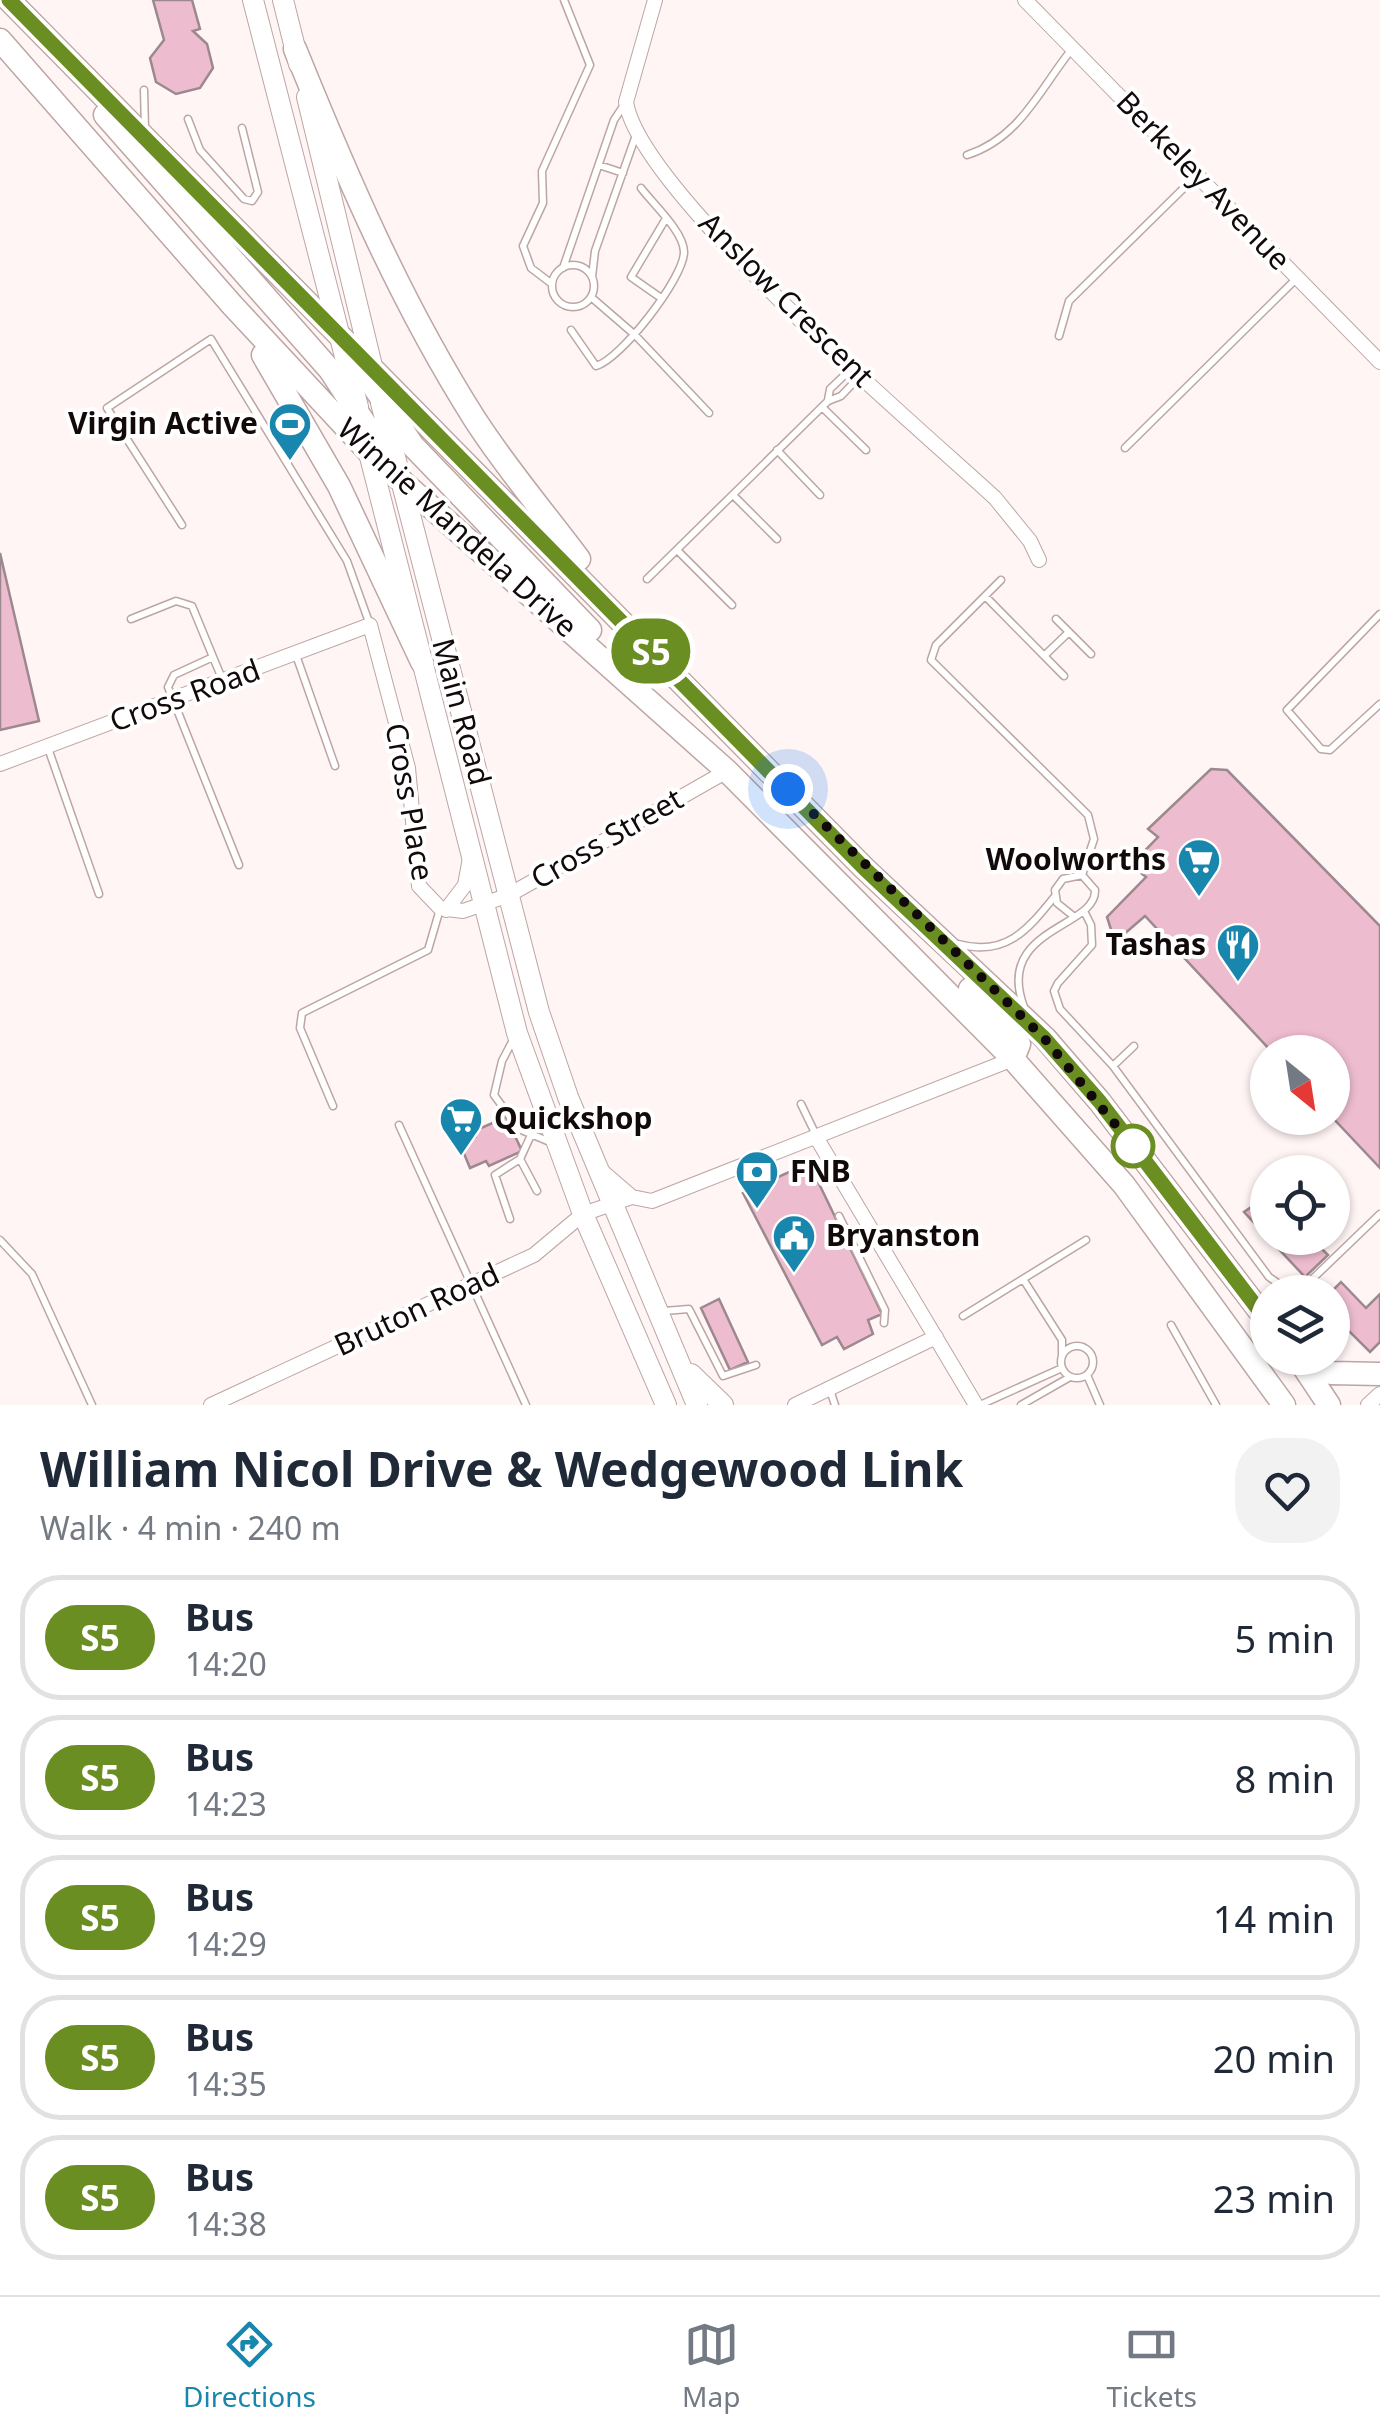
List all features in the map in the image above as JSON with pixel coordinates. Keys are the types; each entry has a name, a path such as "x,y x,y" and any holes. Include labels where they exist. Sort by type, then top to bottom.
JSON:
{"main road":[{"name":"Winnie Mandela Drive","path":"9,0 370,362 864,868 1034,1028 1100,1102 1250,1298"},
{"path":"253,0 339,332 400,480"},
{"name":"Main Road","path":"283,0 370,362 368,451 517,1033 584,1214 666,1405"},
{"path":"32,24 133,150 330,370 414,446 618,658 652,703"},
{"name":"Winnie Mandela Drive","path":"0,40 233,306 368,451 727,771 1013,1059 1124,1185 1284,1405"},
{"path":"295,49 366,224 450,378 502,460 626,626"},
{"path":"233,306 339,486 422,662"},
{"name":"Main Road","path":"400,480 539,1012 599,1168 623,1199 658,1310 696,1405"},
{"path":"864,868 870,886 1015,1034 1019,1044 1013,1059"},
{"path":"675,1353 706,1393 723,1405"},
{"path":"1350,1373 1380,1374"},
{"path":"1309,1375 1329,1405"}],"street":[{"path":"626,102 655,0"},
{"name":"Berkeley Avenue","path":"1026,0 1380,362"},
{"name":"Anslow Crescent","path":"626,102 636,133 692,207 857,371 995,498 1030,540 1039,560"},
{"name":"Cross Road","path":"0,764 370,625"},
{"name":"Cross Place","path":"370,625 408,768 419,886 443,909 485,906"},
{"name":"Cross Street","path":"485,906 727,771"},
{"name":"Cross Place","path":"443,909 465,885 471,855"},
{"name":"Bruton Road","path":"211,1405 534,1255 584,1214 623,1199 652,1201 700,1185 1013,1059"},
{"path":"816,1136 978,1405"},
{"path":"804,1403 936,1337"},
{"path":"1368,1405 1380,1394"}],"lane":[{"path":"564,0 591,60 542,171 543,203 523,246 532,268 552,284 555,297 566,306 580,306 591,297 595,251 636,133"},
{"path":"967,155 991,146 1018,124 1072,48"},
{"path":"144,90 144,137"},
{"path":"552,284 563,268 598,164 626,102"},
{"path":"188,119 202,153 244,200 252,201 258,196 257,183 242,128"},
{"path":"598,164 623,173"},
{"path":"1059,336 1069,301 1196,175"},
{"path":"571,330 596,366 607,363 635,335 684,254 641,188"},
{"path":"660,298 637,285 632,272 665,220"},
{"path":"563,268 582,268 592,277"},
{"path":"1125,448 1297,278"},
{"path":"591,297 635,335 708,413"},
{"path":"182,525 107,408 211,339 347,561 370,625"},
{"path":"647,579 825,404 830,389 857,371"},
{"path":"825,404 866,450"},
{"path":"778,450 820,495"},
{"path":"732,495 777,539"},
{"path":"677,550 732,605"},
{"path":"1001,580 936,645 931,660 1088,814 1094,839 1082,876"},
{"path":"985,596 1064,676"},
{"path":"131,619 185,600 192,606 224,682"},
{"path":"1380,614 1287,710 1321,750 1330,750 1380,704"},
{"path":"1056,618 1091,654"},
{"path":"1044,656 1069,632"},
{"path":"296,655 335,766"},
{"path":"213,657 174,675 169,682 171,701 238,865"},
{"path":"48,747 98,894"},
{"path":"937,938 976,949 1003,947 1055,896 1063,879 1082,876 1092,884 1096,896 1085,913 1072,915 1044,936 1024,961 1019,988 1034,1028"},
{"path":"1055,896 1060,909 1072,915"},
{"path":"333,1106 300,1028 302,1014 428,950 443,909"},
{"path":"1085,913 1092,925 1092,944 1058,983 1055,998 1060,1009 1113,1066 1276,1285 1289,1291 1309,1284 1380,1214"},
{"path":"517,1033 502,1061 494,1094 509,1118 531,1136 556,1144"},
{"path":"1113,1066 1134,1046"},
{"path":"801,1104 816,1136"},
{"path":"399,1125 526,1405"},
{"path":"510,1219 496,1174 520,1158 531,1136"},
{"path":"520,1158 536,1191"},
{"path":"839,1216 886,1310 884,1323"},
{"path":"0,1240 29,1269 92,1405"},
{"path":"963,1316 1086,1240"},
{"path":"1023,1279 1062,1340 1062,1368 1070,1376"},
{"path":"658,1310 690,1309 723,1376 756,1365"},
{"path":"1171,1325 1216,1405"},
{"path":"1062,1340 1087,1349 1094,1359 1085,1376"},
{"path":"1062,1356 1076,1345"},
{"path":"978,1405 1062,1368"},
{"path":"1021,1405 1070,1376 1085,1376"},
{"path":"1085,1376 1100,1405"},
{"path":"1044,1378 1048,1386"},
{"path":"830,1389 834,1405"}],"building":[{"path":"153,0 192,0 200,29 193,31 207,44 213,68 200,88 176,94 156,82 150,58 164,40"},
{"path":"0,553 39,721 0,730"},
{"path":"1211,769 1227,770 1380,926 1380,1168 1349,1135 1350,1035 1256,1035 1145,916 1115,942 1107,917 1146,877 1131,865 1158,837 1148,829"},
{"path":"506,1117 522,1151 489,1166 486,1161 470,1168 460,1144 475,1137 472,1132"},
{"path":"809,1163 882,1314 868,1320 873,1334 844,1349 837,1337 822,1345 743,1193"},
{"path":"1284,1255 1328,1255 1307,1275"},
{"path":"1350,1291 1366,1308 1380,1294 1380,1342 1370,1352 1350,1332"},
{"path":"719,1299 748,1362 730,1370 701,1308"}],"bus line":[{"name":"S5","path":"9,0 370,362 864,868 1044,1038 1100,1102 1250,1300"}],"place":[{"name":"Virgin Active","path":"290,462"},
{"name":"Woolworths","path":"1199,898"},
{"name":"Tashas","path":"1238,983"},
{"name":"Quickshop","path":"461,1157"},
{"name":"FNB","path":"757,1210"},
{"name":"Bryanston","path":"794,1274"}],"route":[{"path":"788,789 864,868 1044,1038 1133,1146"}]}
